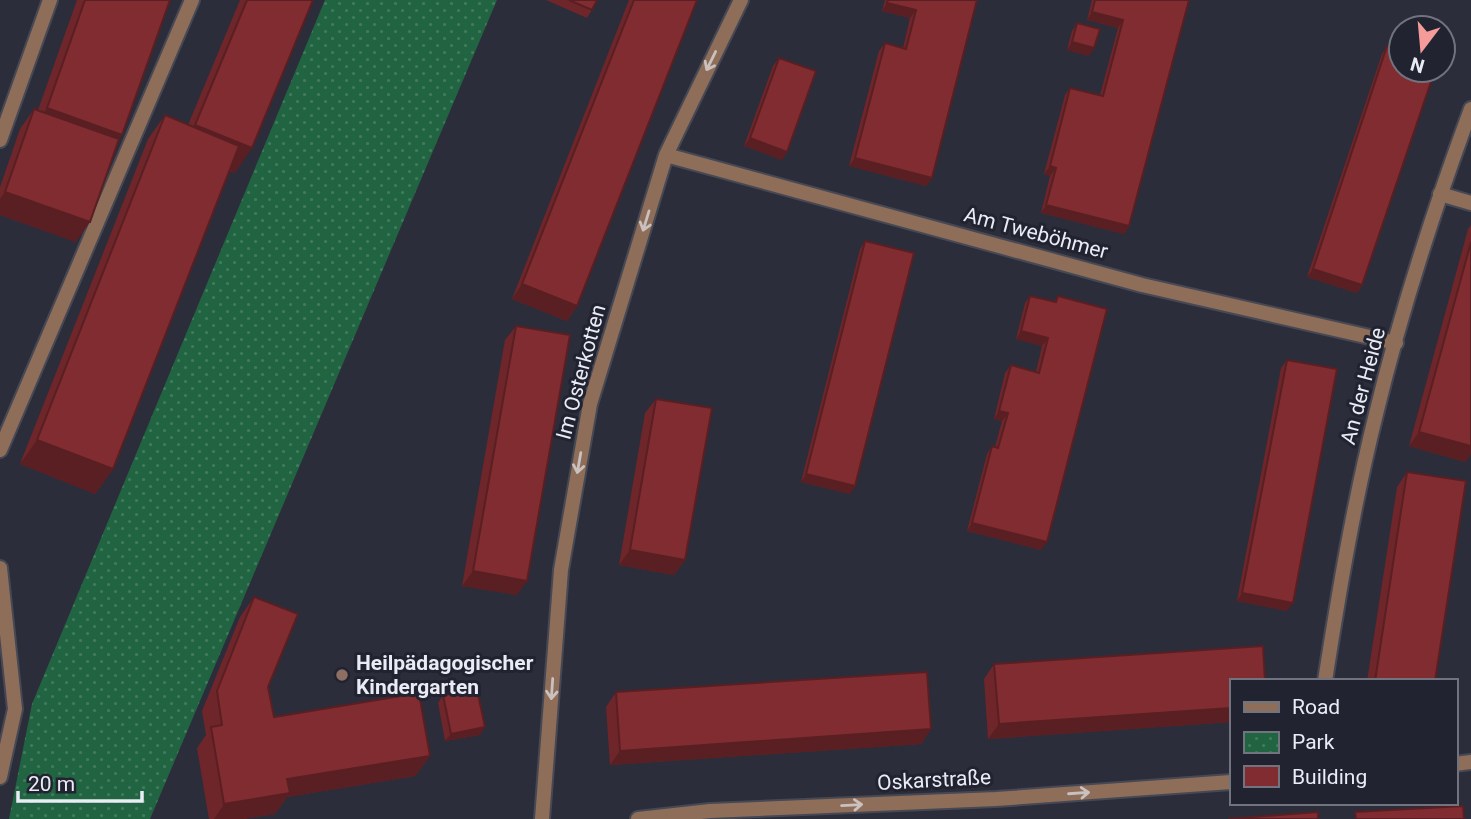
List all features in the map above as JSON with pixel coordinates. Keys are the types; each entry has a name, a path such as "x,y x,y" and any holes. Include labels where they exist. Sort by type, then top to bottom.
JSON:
{"street":[{"path":"0,140 50,0"},
{"path":"0,450 192,0"},
{"name":"Im Osterkotten","path":"542,819 561,570 590,404 666,155 741,0"},
{"name":"An der Heide","path":"1325,679 1346,551 1376,414 1440,194 1471,109"},
{"name":"Am Tweböhmer","path":"666,155 1142,285 1396,343"},
{"path":"1440,194 1471,204"},
{"path":"0,568 15,709 0,777"},
{"name":"Oskarstraße","path":"638,819 996,799 1230,782"}],"green space":[{"path":"325,0 497,0 150,819 9,819 32,704"}],"building":[{"path":"85,0 170,0 122,135 47,108"},
{"path":"247,0 313,0 252,148 195,125"},
{"path":"569,0 597,0 592,10"},
{"path":"634,0 697,0 577,306 522,284"},
{"path":"888,0 977,0 932,178 855,158 885,43 906,49 916,10 887,3"},
{"path":"1095,0 1189,0 1129,226 1046,205 1056,168 1050,166 1070,88 1103,96 1123,20 1092,12"},
{"path":"1077,23 1100,29 1094,48 1072,42"},
{"path":"1387,46 1387,84 1430,84 1362,285 1313,269"},
{"path":"779,58 816,71 787,152 750,138"},
{"path":"34,109 119,139 90,222 5,192"},
{"path":"165,115 239,146 113,469 37,440"},
{"path":"865,241 914,253 855,486 806,474"},
{"path":"1471,242 1471,446 1419,432"},
{"path":"1030,296 1056,302 1058,296 1107,309 1047,542 972,523 992,446 998,448 1008,413 999,411 1011,365 1039,373 1048,338 1021,331"},
{"path":"516,326 570,335 527,581 473,571"},
{"path":"1287,360 1337,369 1293,603 1242,593"},
{"path":"656,399 712,408 685,560 630,550"},
{"path":"1407,472 1466,481 1435,679 1375,679"},
{"path":"254,597 298,614 268,687 274,717 419,693 430,756 287,779 290,793 224,804 211,727 222,725 217,691"},
{"path":"1263,646 1265,679 1230,679 1230,708 999,724 994,664"},
{"path":"927,672 931,729 620,751 616,692"},
{"path":"477,689 485,727 451,734 443,695"},
{"path":"1463,806 1464,819 1356,819 1355,812"},
{"path":"1318,812 1318,819 1228,819"}],"place":[{"name":"Heilpädagogischer Kindergarten","path":"342,675"}]}
